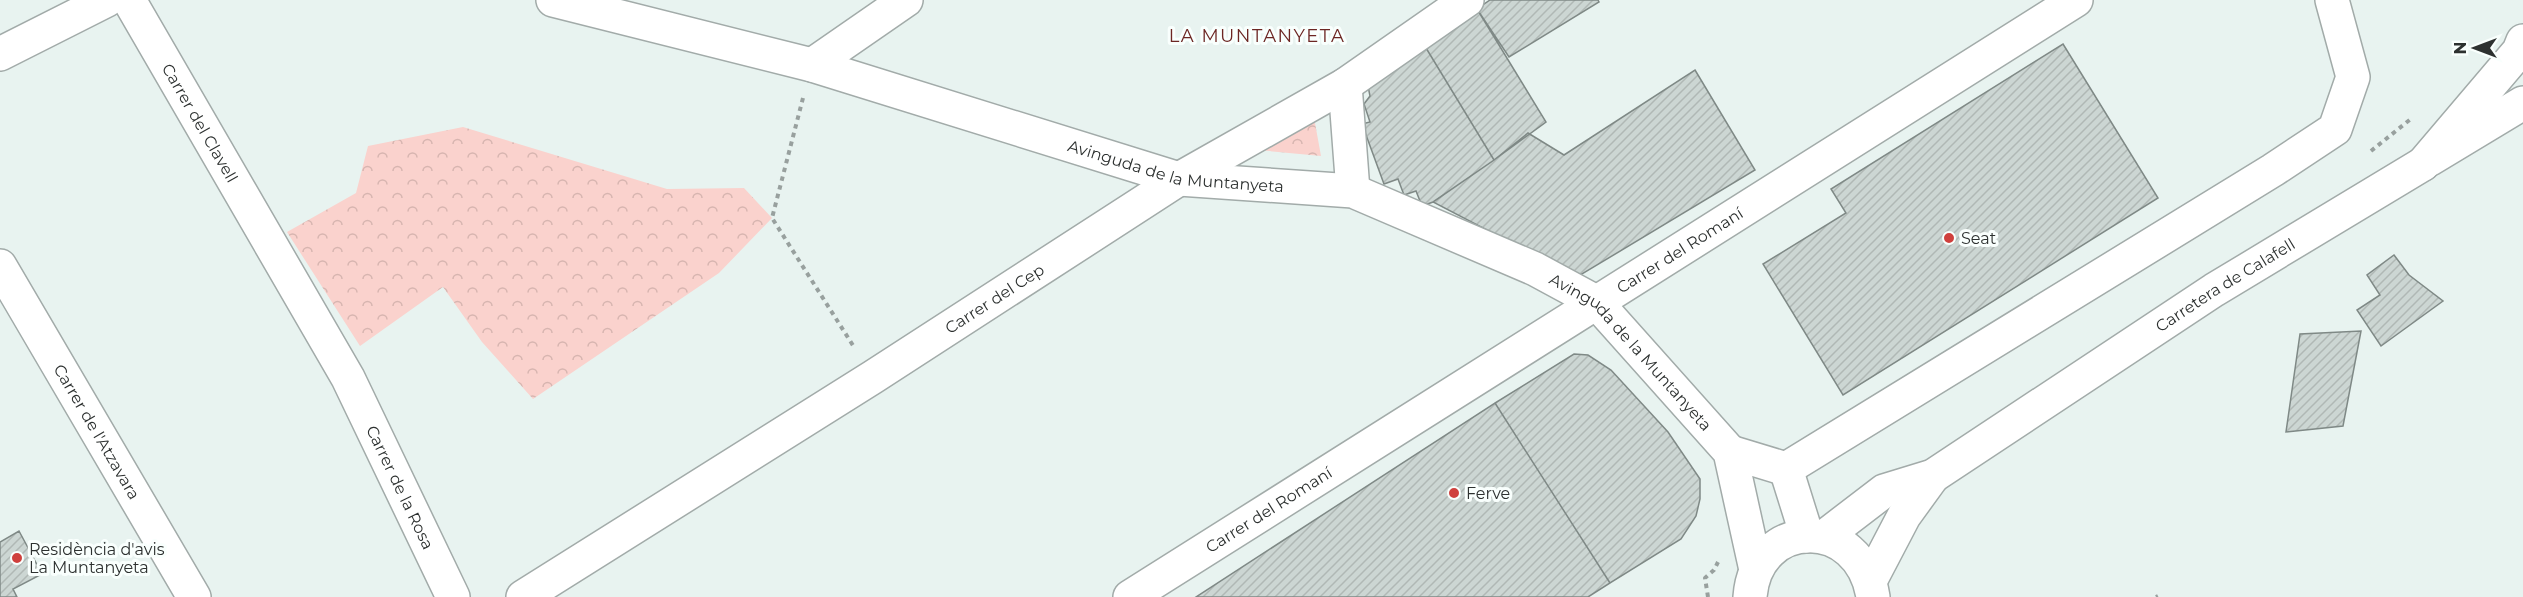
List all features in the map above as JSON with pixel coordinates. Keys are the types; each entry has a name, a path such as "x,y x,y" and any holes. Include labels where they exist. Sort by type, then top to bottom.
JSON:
{"main road":[{"path":"0,54 106,0"},
{"name":"Carrer del Clavell","path":"129,0 348,378"},
{"name":"Avinguda de la Muntanyeta","path":"553,0 812,65 1179,179 1353,191 1535,269 1596,302 1730,452 1745,587"},
{"path":"812,65 906,0"},
{"name":"Carrer del Cep","path":"523,597 873,377 1179,179 1345,85 1467,0"},
{"name":"Carrer del Romaní","path":"1130,597 2076,0"},
{"path":"1730,452 1786,469 2273,170 2335,129 2353,77 2332,0"},
{"path":"2423,164 2519,51 2523,40"},
{"path":"1345,85 1353,191"},
{"name":"Carretera de Calafell","path":"1816,536 1884,491 1933,476 2214,290 2523,103"},
{"name":"Carrer de l'Atzavara","path":"0,266 194,597"},
{"name":"Carrer de la Rosa","path":"348,378 453,597"},
{"path":"1786,469 1816,536"},
{"name":"Carretera de Calafell","path":"1871,589 1904,516 1933,476"},
{"path":"1745,587 1763,559 1782,542 1816,536 1848,548 1858,558 1871,589"}],"path":[{"path":"812,65 772,218 873,377"}],"green space":[{"path":"1313,112 1321,156 1258,150"},
{"path":"463,127 667,189 744,188 772,218 719,273 533,399 482,342 443,287 360,346 287,232 356,193 368,146"}],"building":[{"path":"1490,0 1598,0 1599,2 1509,57 1477,9"},
{"path":"1477,9 1546,122 1494,160 1423,43"},
{"path":"1423,43 1494,160 1433,202 1422,206 1416,191 1404,195 1398,179 1384,184 1362,124 1370,122 1364,104 1370,96 1367,81"},
{"name":"Seat","path":"2063,44 2158,198 1843,395 1763,264 1846,213 1831,189"},
{"path":"1695,70 1755,170 1577,277 1433,202 1494,160 1528,133 1564,155"},
{"path":"2394,255 2409,275 2443,301 2381,346 2357,310 2380,295 2367,275"},
{"path":"2361,331 2343,426 2286,432 2300,334"},
{"path":"1574,354 1588,355 1611,370 1668,432 1700,479 1700,499 1696,516 1681,539 1610,583 1495,403"},
{"name":"Ferve","path":"1495,403 1610,583 1588,597 1196,597"},
{"name":"Residència d'avis La Muntanyeta","path":"19,531 42,574 13,589 17,597 0,597 0,542"}],"place":[{"name":"Seat","path":"1949,238"},
{"name":"Ferve","path":"1454,493"},
{"name":"Residència d'avis La Muntanyeta","path":"17,558"}],"district":[{"name":"LA MUNTANYETA","path":"1257,36"}]}
